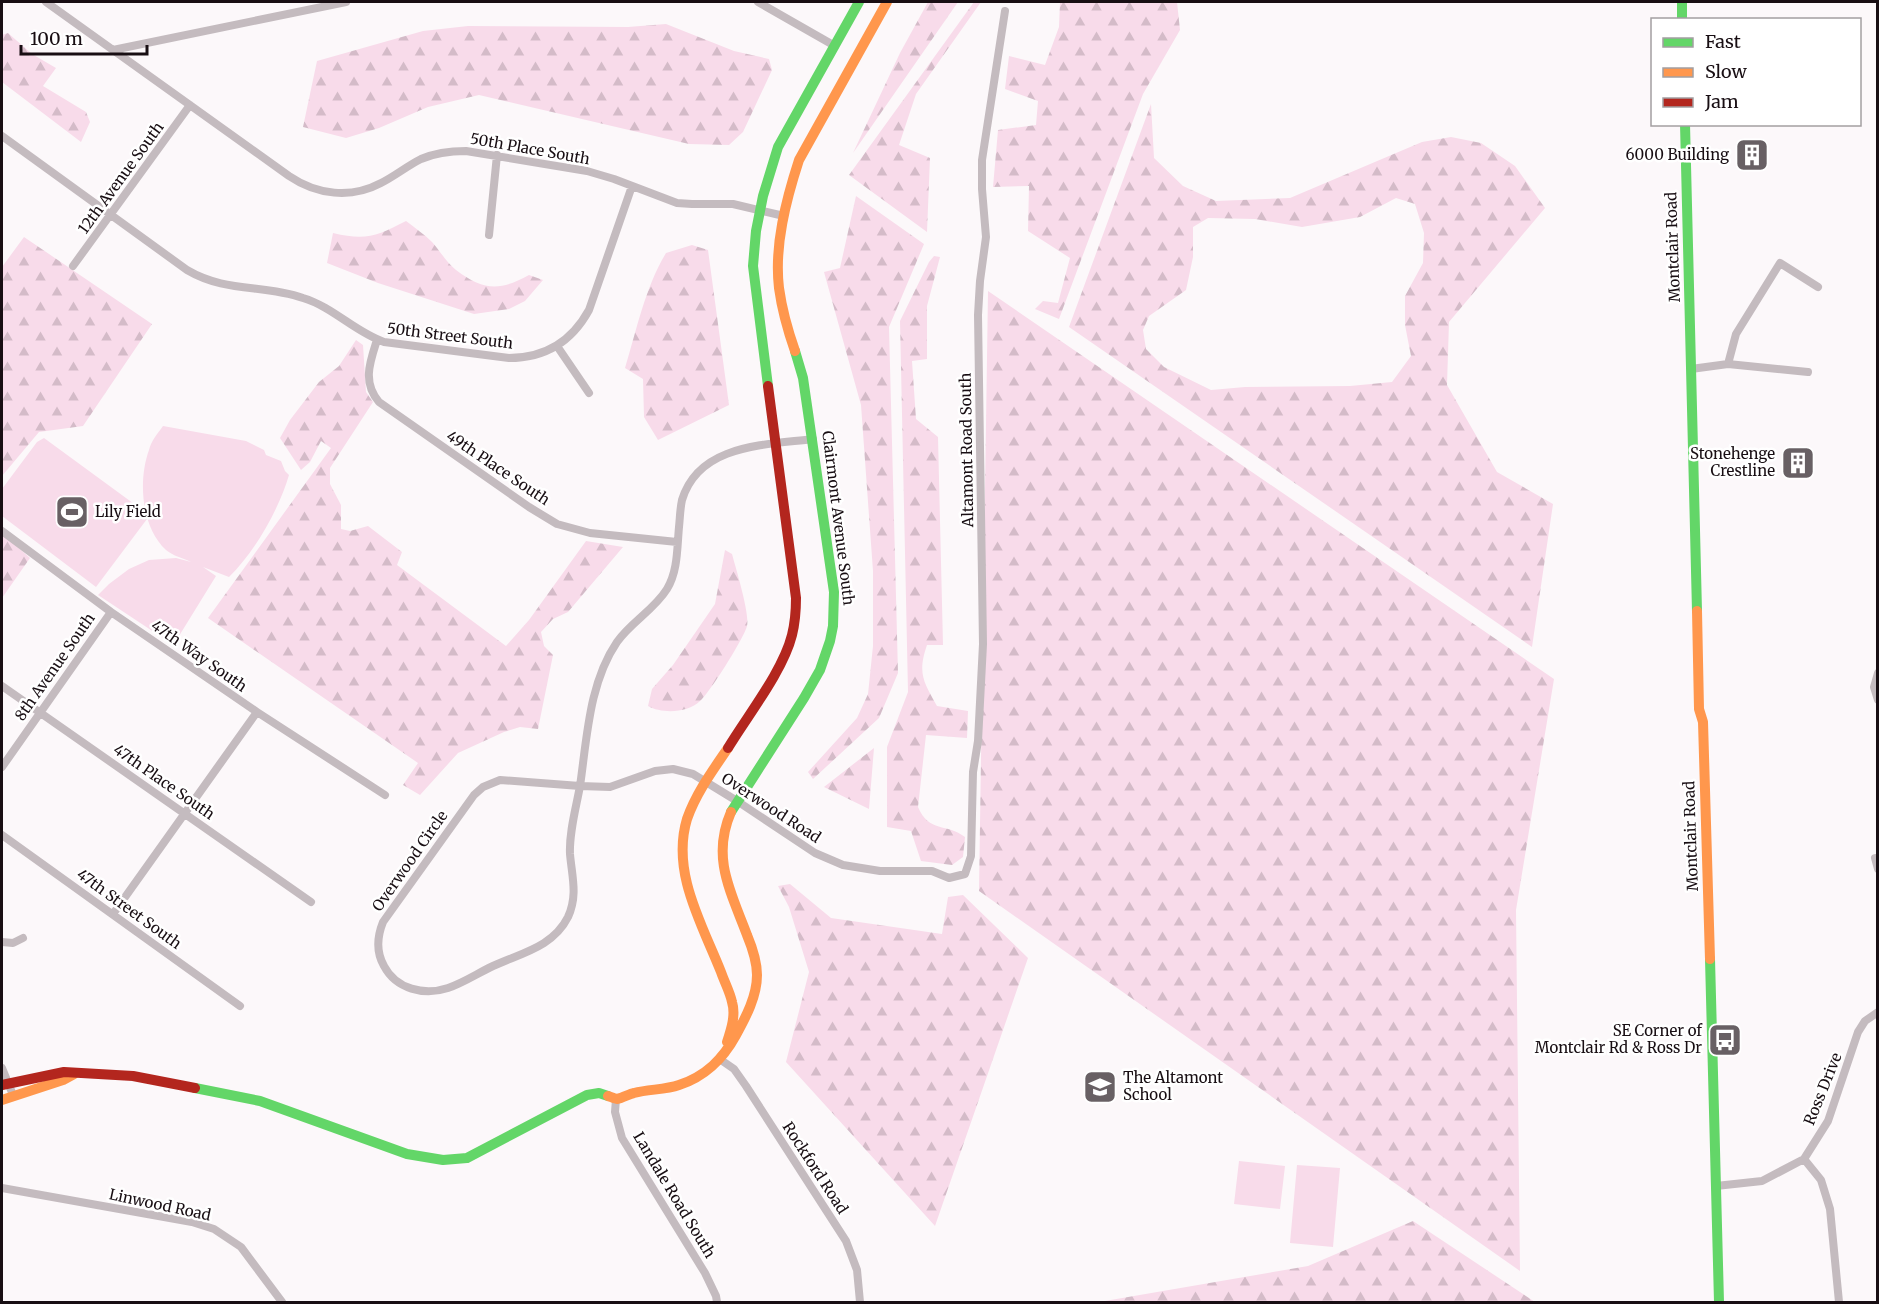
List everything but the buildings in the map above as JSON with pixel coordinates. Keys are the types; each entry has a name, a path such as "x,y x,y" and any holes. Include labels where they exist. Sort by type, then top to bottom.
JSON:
{"street":[{"name":"50th Place South","path":"46,2 298,182 327,192 347,193 368,189 437,153 466,151 587,171 678,203 724,203 784,216"},
{"path":"113,50 345,2"},
{"path":"758,2 835,46"},
{"path":"721,1060 732,1024 733,1003 688,890 683,867 683,843 687,820 696,798 780,665 790,645 796,623 795,598 753,270 753,247 778,147 858,2"},
{"name":"Clairmont Avenue South","path":"5,1083 64,1072 133,1076 260,1101 407,1154 443,1160 467,1158 587,1095 599,1093 616,1099 635,1091 657,1090 681,1085 697,1078 721,1060 735,1038 748,1010 754,994 757,966 723,872 723,835 737,801 825,662 832,640 835,616 834,592 803,378 779,287 778,256 784,216 795,171 804,149 887,2"},
{"path":"1682,2 1682,18"},
{"name":"Altamont Road South","path":"949,878 964,874 971,856 973,771 978,741 983,644 978,315 986,237 981,173 983,147 1005,11"},
{"name":"12th Avenue South","path":"73,266 190,105"},
{"name":"Montclair Road","path":"1685,126 1699,709 1703,722 1719,1302"},
{"name":"50th Street South","path":"2,136 187,270 203,279 229,286 283,292 306,298 328,308 377,340 392,344 509,358 539,354 557,346 579,327 589,310 632,186"},
{"path":"489,235 497,155"},
{"path":"1728,364 1736,334 1780,263 1818,287"},
{"name":"49th Place South","path":"377,340 369,364 368,378 371,391 379,402 529,507 557,524 590,533 677,542"},
{"path":"557,346 589,393"},
{"path":"1691,369 1728,364 1808,372"},
{"path":"580,786 594,694 601,672 611,651 623,634 659,600 667,589 675,568 683,498 689,484 702,469 726,453 813,439"},
{"name":"47th Way South","path":"2,531 111,612 257,712 386,795"},
{"name":"8th Avenue South","path":"2,767 111,612"},
{"path":"1878,673 1874,687 1878,700"},
{"name":"47th Place South","path":"2,686 311,902"},
{"path":"114,914 257,712"},
{"name":"Overwood Road","path":"580,786 617,786 655,771 673,769 693,774 814,853 843,865 880,871 932,871 949,878"},
{"name":"Overwood Circle","path":"506,780 580,786 570,853 574,895 570,911 558,932 539,947 441,990 425,991 408,988 390,976 382,964 378,950 383,922 474,795 489,784 506,780"},
{"name":"47th Street South","path":"2,835 240,1006"},
{"path":"1875,858 1878,870"},
{"path":"2,942 13,943 23,938"},
{"name":"Ross Drive","path":"1804,1159 1828,1121 1858,1032 1865,1021 1878,1011"},
{"name":"Rockford Road","path":"721,1060 734,1069 746,1086 846,1241 857,1270 860,1302"},
{"path":"2,1068 5,1083 13,1095"},
{"name":"Clairmont Avenue South","path":"2,1100 63,1080 76,1073"},
{"name":"Landale Road South","path":"616,1099 615,1112 622,1138 705,1273 717,1302"},
{"path":"1716,1186 1762,1181 1804,1159 1821,1180 1830,1209 1839,1302"},
{"name":"Linwood Road","path":"2,1188 192,1222 214,1229 241,1247 282,1302"}],"green space":[{"path":"928,2 958,2 853,153 900,53"},
{"path":"974,2 981,2 916,94 899,145 930,158 927,232 849,175"},
{"path":"1060,2 1177,2 1180,30 1143,94 1059,319 1035,309 1043,301 1058,303 1070,258 1028,231 1029,186 993,187 998,130 1036,125 1038,101 1005,89 1009,56 1045,65 1059,27"},
{"path":"666,24 734,51 769,59 772,70 743,132 729,145 689,144 479,95 428,107 379,128 346,138 303,127 317,61 423,31 468,26 628,27"},
{"path":"8,33 32,54 56,68 43,86 86,112 90,122 81,142 2,82 2,35"},
{"path":"1151,104 1154,158 1183,186 1216,201 1290,198 1422,142 1451,137 1481,143 1515,166 1545,208 1449,322 1447,385 1497,472 1553,504 1532,647 1069,327","holes":["1396,198 1415,204 1424,233 1423,263 1405,296 1405,325 1411,356 1392,382 1350,386 1245,387 1211,390 1164,367 1146,349 1143,330 1149,316 1186,290 1193,257 1193,227 1208,218 1255,219 1302,227 1360,217"]},
{"path":"856,196 924,244 889,327 898,673 879,718 813,779 808,772 857,718 868,694 873,646 873,571 861,405 824,272 840,268"},
{"path":"406,221 432,242 453,267 475,282 501,286 529,275 543,280 525,301 509,309 474,314 378,283 327,263 333,233 354,237 371,236"},
{"path":"24,237 152,324 83,426 39,432 2,476 2,267"},
{"path":"692,245 708,250 729,405 658,440 644,417 643,379 625,368 652,280 666,253"},
{"path":"934,256 940,257 927,306 927,359 912,361 916,419 938,437 943,645 927,645 922,671 925,684 937,706 968,711 967,738 926,735 918,807 927,821 965,837 963,857 952,865 921,861 911,831 887,827 887,747 908,692 900,321"},
{"path":"988,291 1554,679 1516,910 1520,1271 979,891"},
{"path":"356,340 363,345 366,392 373,402 330,468 330,484 341,505 341,529 350,531 368,526 402,552 397,565 506,646 529,620 586,541 623,547 568,612 553,619 541,632 544,646 553,655 538,729 520,727 458,753 420,795 403,785 418,763 208,618 331,448 321,441 310,462 301,470 280,438 290,420 319,382 339,366"},
{"path":"163,426 246,441 264,450 266,455 281,461 289,475 272,516 257,543 229,577 203,567 216,576 179,636 166,640 98,595 129,569 149,560 176,558 191,562 166,550 158,540 151,529 144,503 146,462 151,443"},
{"name":"Lily Field","path":"44,438 141,509 147,519 96,587 2,516 2,489 37,442"},
{"path":"2,533 30,558 2,598"},
{"path":"725,550 732,554 742,591 747,626 718,677 700,701 682,710 654,709 648,706 652,689 673,665 715,604"},
{"path":"874,748 869,809 824,787"},
{"path":"790,884 831,918 942,934 948,897 963,895 1028,958 935,1226 786,1062 809,972 789,907 778,886"},
{"path":"1239,1161 1285,1166 1280,1209 1234,1204"},
{"path":"1297,1165 1340,1168 1333,1247 1290,1243"},
{"path":"1413,1221 1535,1302 1099,1302 1308,1266"}],"traffic: fast":[{"path":"768,386 753,266 756,231 763,196 778,147 859,2"},
{"path":"1682,2 1682,18"},
{"path":"1685,126 1697,611"},
{"path":"731,812 820,670 833,626 834,592 803,378 795,351"},
{"path":"1710,959 1719,1302"},
{"path":"195,1088 260,1101 407,1154 443,1160 467,1158 587,1095 599,1093 608,1096"}],"traffic: slow":[{"path":"795,351 782,304 778,272 782,223 790,191 799,160 887,2"},
{"path":"1697,611 1699,709 1703,722 1710,959"},
{"path":"727,1042 733,1017 732,1002 691,897 683,859 683,839 687,819 695,800 728,748"},
{"path":"608,1096 617,1099 640,1092 674,1087 697,1077 713,1066 725,1052 747,1014 757,983 757,970 752,949 730,889 723,860 725,829 731,812"},
{"path":"2,1100 63,1080 74,1074"}],"traffic: jam":[{"path":"728,748 781,663 792,635 795,616 796,598 768,386"},
{"path":"2,1085 64,1072 133,1076 195,1088"}],"place":[{"name":"6000 Building","path":"1752,155"},
{"name":"Stonehenge Crestline","path":"1798,463"},
{"name":"Lily Field","path":"72,512"},
{"name":"SE Corner of Montclair Rd & Ross Dr","path":"1725,1040"},
{"name":"The Altamont School","path":"1100,1087"}]}
